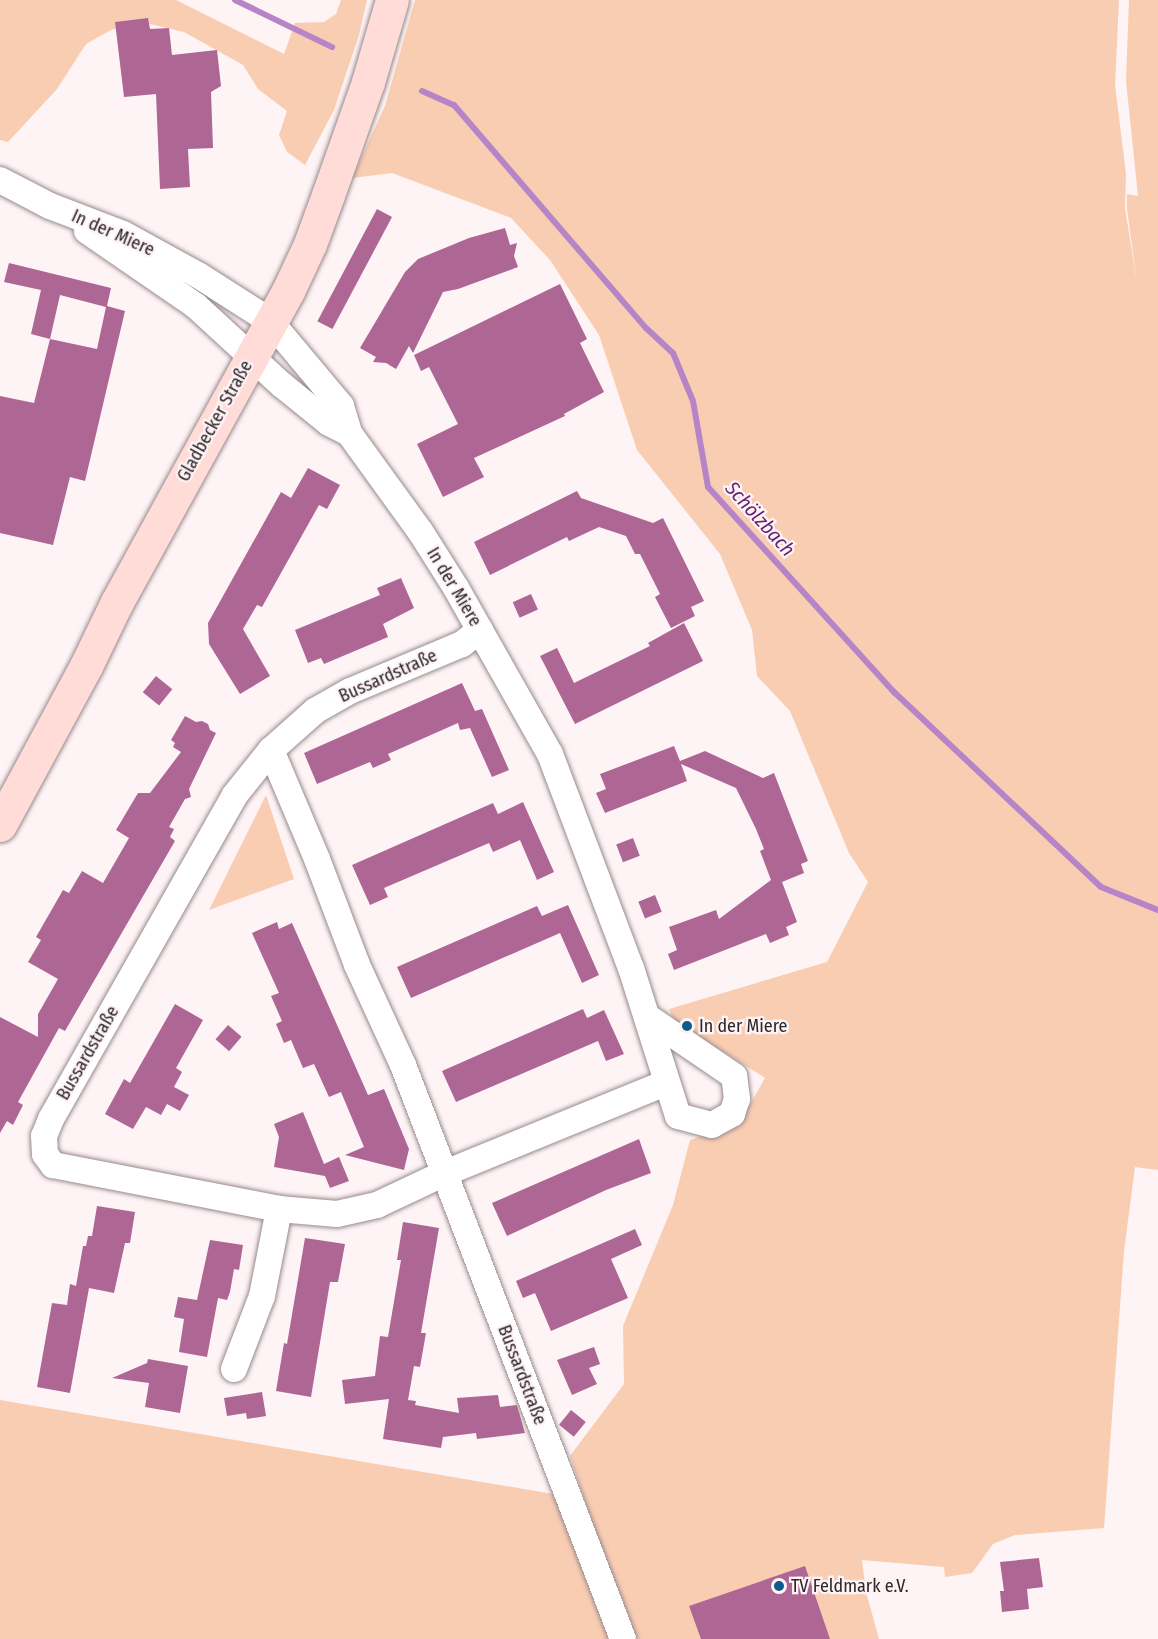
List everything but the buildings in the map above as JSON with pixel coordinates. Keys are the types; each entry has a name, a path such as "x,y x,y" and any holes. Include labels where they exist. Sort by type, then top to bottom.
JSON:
{"main road":[{"name":"Gladbecker Straße","path":"0,825 310,244 368,82 392,0"}],"street":[{"name":"In der Miere","path":"2,188 123,234 198,275 270,321 341,406 350,433 420,531 480,630 550,754 649,1018 666,1083 678,1116 712,1125 732,1114 737,1099 734,1076 649,1018"},
{"name":"In der Miere","path":"50,206 196,306 216,322 249,357 329,423 350,433"},
{"name":"Bussardstraße","path":"480,630 462,644 350,691 315,711 271,750 235,795 56,1109 44,1136 45,1154 53,1165 279,1209 337,1214 377,1205 445,1173 666,1083"},
{"name":"Bussardstraße","path":"271,750 317,859 357,965 403,1065 623,1639"},
{"path":"234,1369 262,1296 279,1209"}],"shaded area":[{"path":"0,0 176,0 284,54 295,23 324,22 336,14 341,0 367,0 359,35 334,110 305,165 287,152 279,135 287,111 258,89 243,65 184,32 137,21 111,30 86,44 57,89 8,142 0,140"},
{"path":"415,0 1119,0 1115,85 1126,174 1125,208 1137,283 1127,209 1127,194 1138,196 1126,81 1129,0 1158,0 1158,1170 1135,1167 1124,1251 1104,1528 1015,1535 993,1544 972,1573 945,1577 944,1567 862,1560 866,1592 879,1639 636,1639 606,1564 570,1456 624,1384 623,1326 673,1205 690,1140 739,1124 765,1078 674,1021 669,1009 827,962 868,882 849,853 790,711 757,676 752,630 720,554 637,450 599,335 550,260 511,218 392,173 352,178 385,106"},
{"path":"266,795 294,879 209,910"},
{"path":"0,1400 559,1495 610,1639 0,1639"}],"waterway":[{"name":"Schölzbach","path":"235,0 332,47"},
{"name":"Schölzbach","path":"422,91 454,105 646,328 673,353 693,401 708,487 894,692 1101,887 1158,910"}],"place":[{"name":"In der Miere","path":"687,1026"},
{"name":"TV Feldmark e.V.","path":"779,1586"}]}
